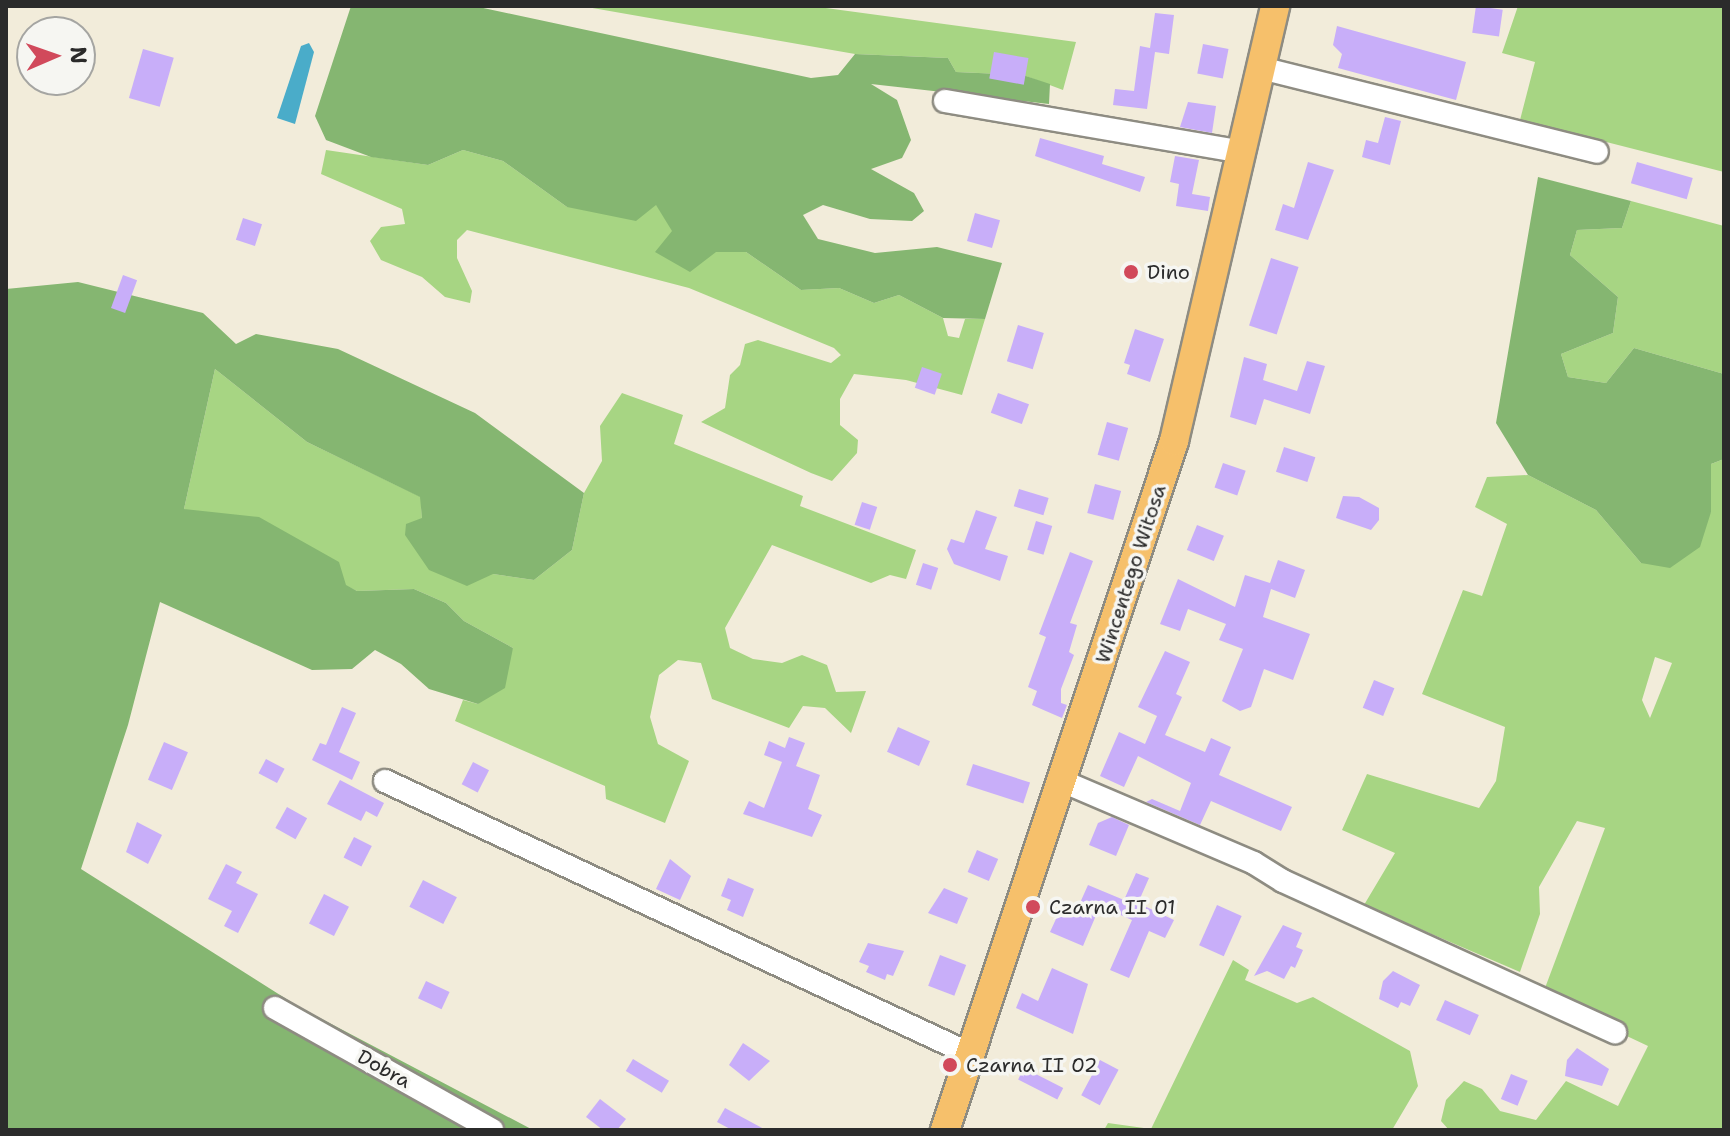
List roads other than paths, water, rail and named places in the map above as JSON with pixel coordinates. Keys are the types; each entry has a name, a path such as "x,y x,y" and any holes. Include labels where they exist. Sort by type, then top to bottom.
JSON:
{"main road":[{"name":"Wincentego Witosa","path":"945,1130 1174,441 1275,6"}],"street":[{"path":"1261,68 1597,152"},
{"path":"945,101 1242,152"},
{"path":"385,781 970,1054"},
{"path":"1062,781 1254,863 1283,881 1615,1032"},
{"name":"Dobra","path":"275,1008 492,1130"}],"water":[{"path":"309,43 314,52 295,124 277,118 301,46"}],"place":[{"name":"Dino","path":"1131,272"},
{"name":"Czarna II 01","path":"1033,907"},
{"name":"Czarna II 02","path":"950,1065"}]}
